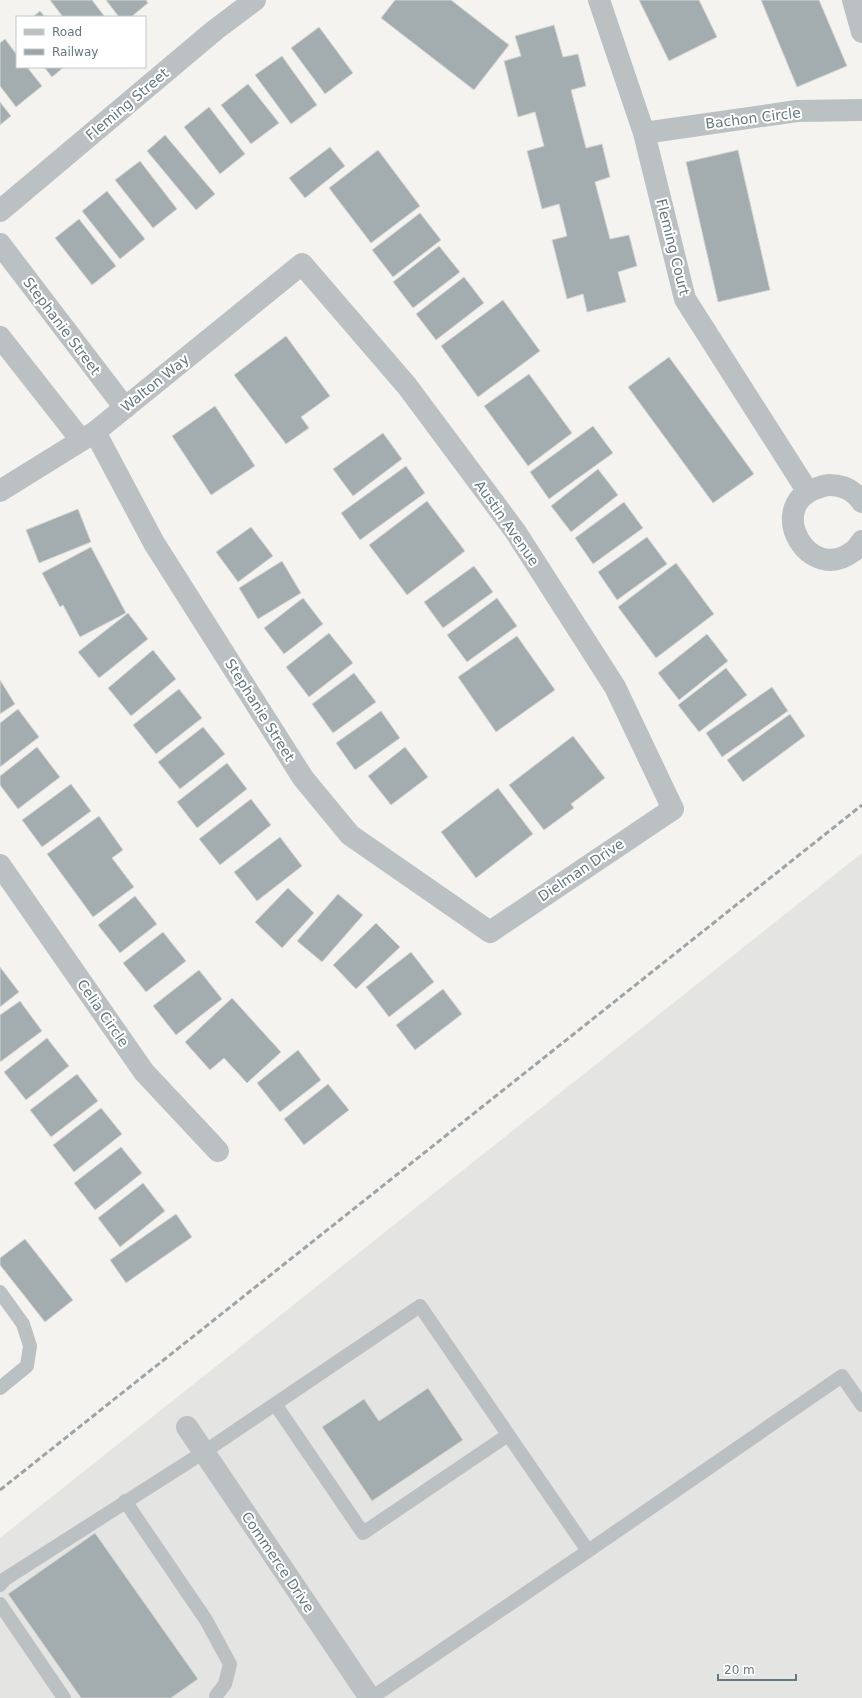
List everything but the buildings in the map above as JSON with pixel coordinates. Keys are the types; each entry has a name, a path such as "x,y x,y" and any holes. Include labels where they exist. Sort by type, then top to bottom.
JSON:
{"street":[{"name":"Fleming Street","path":"0,211 215,30 255,0"},
{"name":"Fleming Court","path":"599,0 644,133 685,299 808,492"},
{"path":"853,0 862,32"},
{"name":"Bachon Circle","path":"644,133 797,111 862,110"},
{"name":"Stephanie Street","path":"0,244 125,408"},
{"name":"Walton Way","path":"0,491 88,436 125,408 302,264"},
{"name":"Austin Avenue","path":"302,264 407,386 515,531 615,687 673,809"},
{"name":"Stephanie Street","path":"0,337 88,436 303,778 350,835 490,932"},
{"path":"862,502 858,496 848,488 839,485 826,485 808,492 799,501 794,513 793,527 797,539 805,549 816,557 828,559 840,558 852,552 862,541"},
{"name":"Dielman Drive","path":"490,932 673,809"},
{"name":"Celia Circle","path":"0,865 144,1072 218,1151"},
{"name":"Commerce Drive","path":"187,1427 370,1698"}],"lane":[{"path":"0,1292 23,1324 30,1346 27,1366 0,1388"},
{"path":"0,1585 5,1579 204,1452 420,1306 588,1551"},
{"path":"370,1698 588,1551 842,1376 862,1405"},
{"path":"275,1404 362,1533 508,1435"},
{"path":"125,1501 206,1620 230,1664 225,1684 216,1697"},
{"path":"0,1604 64,1698"}],"shaded area":[{"path":"862,853 862,1698 0,1698 0,1538"}],"railway":[{"path":"0,1490 862,805"}]}
